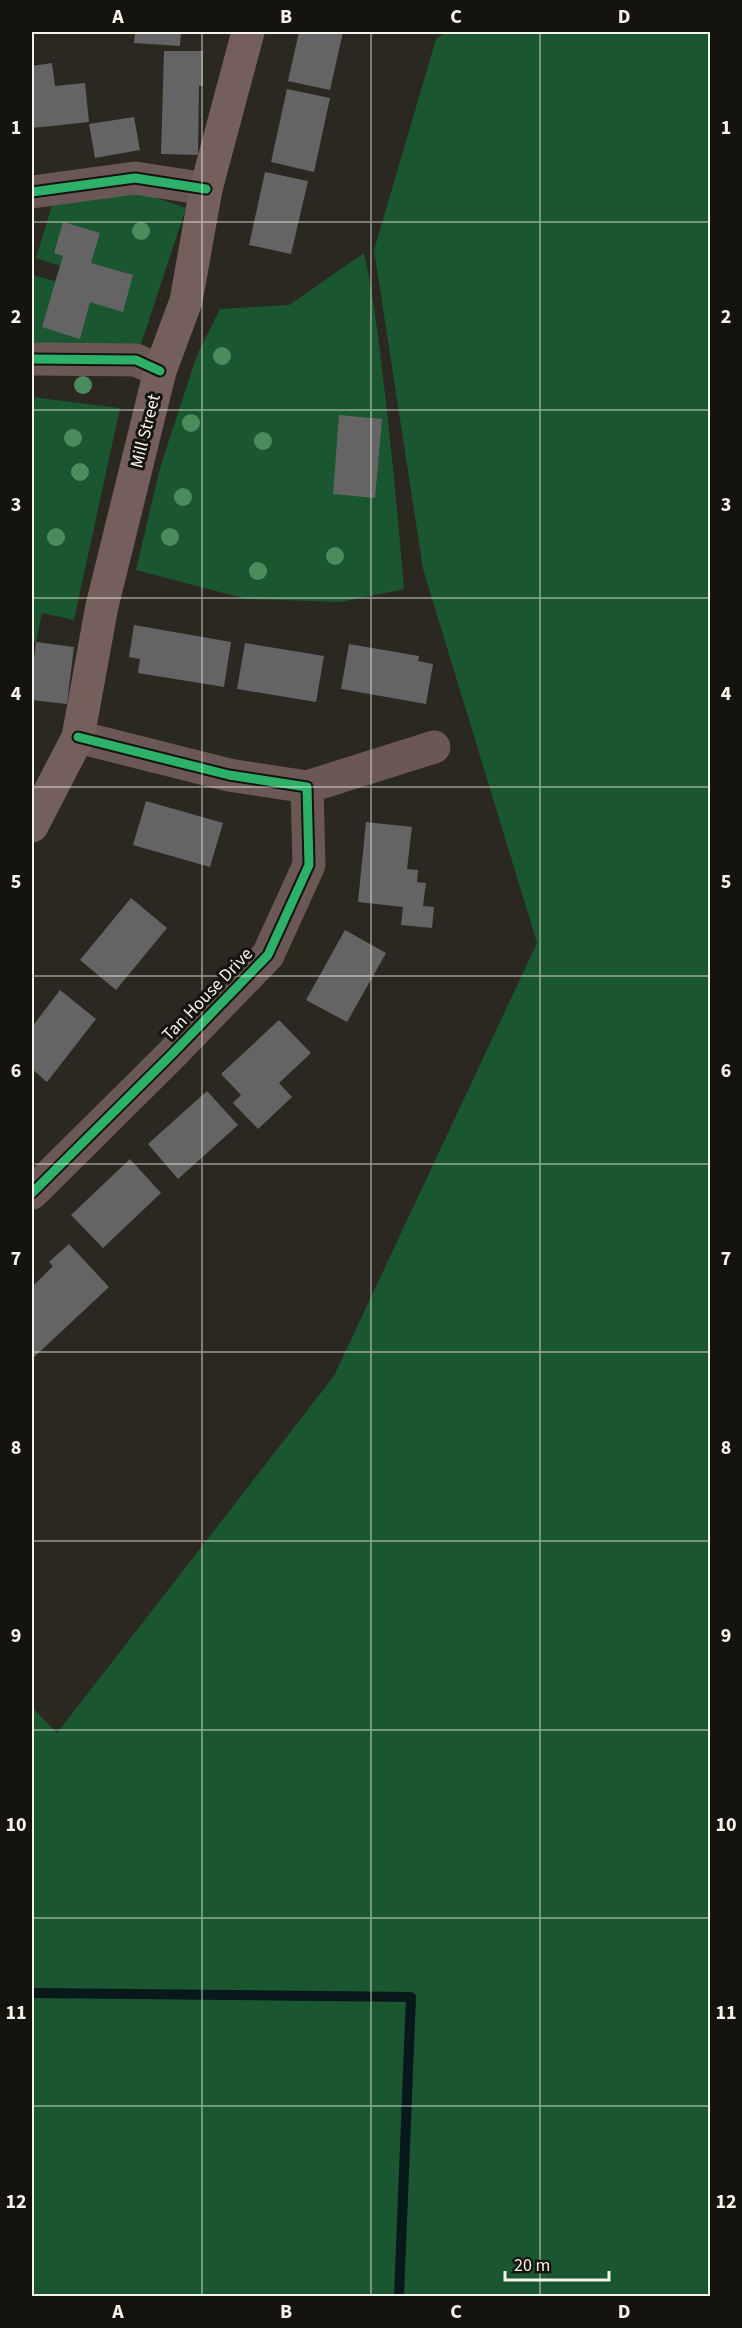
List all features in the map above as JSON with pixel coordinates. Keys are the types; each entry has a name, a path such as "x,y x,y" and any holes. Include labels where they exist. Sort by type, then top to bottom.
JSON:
{"main road":[{"name":"Mill Street","path":"32,826 78,737 102,606 160,371 186,301 207,189 248,32"}],"street":[{"path":"32,192 135,178 207,189"},
{"path":"32,359 136,360 160,371"},
{"path":"78,737 229,775 307,786 434,747"},
{"name":"Tan House Drive","path":"32,1193 268,955 309,865 307,786"}],"green space":[{"path":"446,32 710,32 710,2296 32,2296 32,1707 57,1733 334,1376 537,943 423,569 374,250 436,39"},
{"path":"131,189 186,208 138,353 32,352 32,275 55,281 60,266 36,258 53,202"},
{"path":"364,253 382,365 404,589 341,602 246,599 136,570 168,443 197,355 220,309 289,305"},
{"path":"32,397 120,408 74,620 42,613 36,642 32,642"}],"building":[{"path":"135,32 181,32 180,46 134,43"},
{"path":"299,32 343,32 330,90 288,81"},
{"path":"164,51 203,51 203,86 199,86 198,155 161,154"},
{"path":"52,63 55,86 85,83 89,122 32,128 32,66"},
{"path":"287,89 330,98 314,172 271,162"},
{"path":"134,117 140,150 95,158 89,124"},
{"path":"265,172 308,181 291,254 249,245"},
{"path":"63,222 100,233 91,263 133,275 123,312 90,302 80,339 42,327 63,256 54,253"},
{"path":"339,415 382,419 375,498 333,494"},
{"path":"134,625 231,642 224,687 138,673 140,659 129,657"},
{"path":"36,642 74,647 67,704 32,700"},
{"path":"245,643 324,656 316,702 237,689"},
{"path":"349,644 419,656 418,661 433,664 426,704 341,689"},
{"path":"146,801 223,823 210,867 133,845"},
{"path":"366,822 412,827 407,869 418,870 417,882 426,883 423,906 434,907 432,928 401,925 403,907 358,902"},
{"path":"131,898 167,928 116,990 80,960"},
{"path":"345,930 386,953 347,1022 306,1000"},
{"path":"60,990 96,1019 47,1082 32,1069 32,1027"},
{"path":"279,1020 311,1053 279,1083 292,1097 258,1129 233,1103 241,1095 221,1074"},
{"path":"207,1091 238,1125 178,1179 148,1144"},
{"path":"130,1159 161,1193 103,1248 71,1215"},
{"path":"69,1244 109,1287 32,1359 32,1287 53,1266 49,1262"}],"waterway":[{"path":"32,1993 411,1997 399,2296"}],"cycle path":[{"path":"32,192 135,178 206,189"},
{"path":"32,359 136,360 160,371"},
{"path":"32,1193 268,955 309,865 307,787 229,775 78,737"}]}
